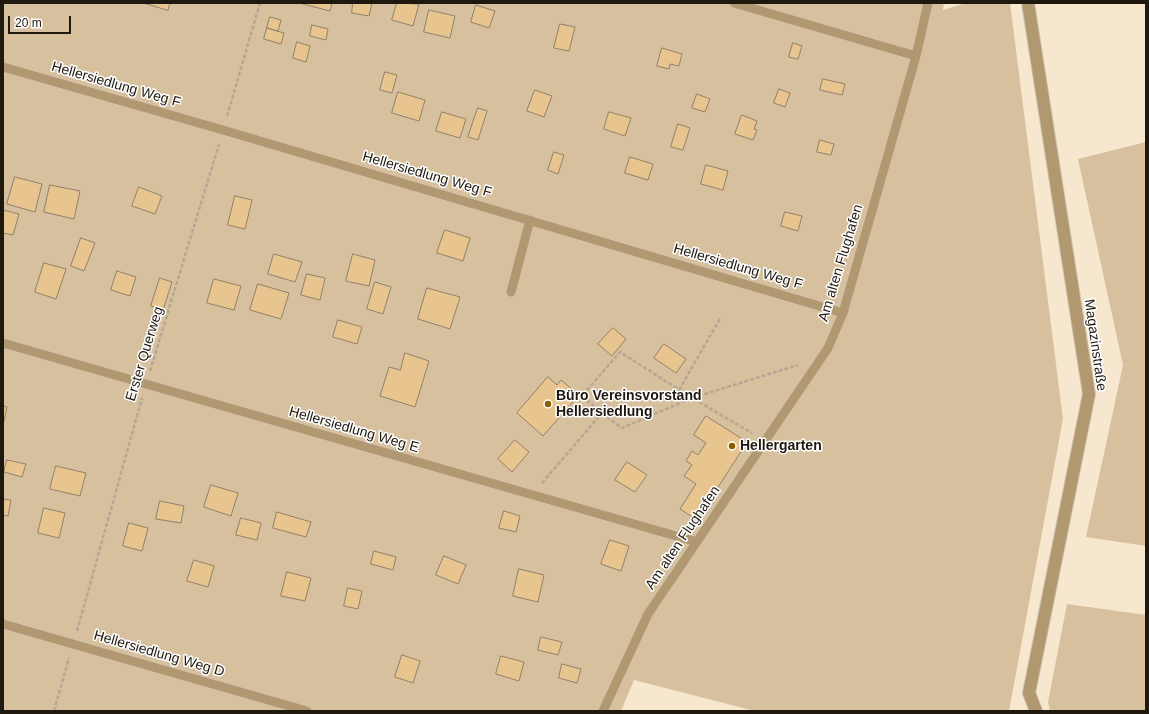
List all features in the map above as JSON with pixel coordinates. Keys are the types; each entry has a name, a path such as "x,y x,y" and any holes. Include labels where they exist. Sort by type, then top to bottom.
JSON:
{"street":[{"name":"Magazinstraße","path":"1028,3 1089,394 1029,693 1036,711"}],"lane":[{"path":"734,3 916,56"},
{"name":"Am alten Flughafen","path":"603,711 648,614 828,348 843,313 916,56 928,3"},
{"name":"Hellersiedlung Weg F","path":"3,67 223,130 843,313"},
{"path":"511,292 530,220"},
{"name":"Hellersiedlung Weg E","path":"3,344 697,542"},
{"name":"Hellersiedlung Weg D","path":"3,624 307,711"}],"path":[{"name":"Erster Querweg","path":"54,711 146,385 260,3"},
{"path":"679,390 721,317"},
{"path":"765,441 692,398 620,352 582,396 622,428 692,398 822,358"},
{"path":"532,496 602,413"}],"shaded area":[{"path":"3,3 944,3 943,10 966,3 1010,3 1063,419 1009,711 755,711 634,680 621,711 3,711"},
{"path":"1146,142 1146,546 1086,537 1123,365 1078,159"},
{"path":"1067,604 1146,615 1146,711 1050,711 1048,702"}],"building":[{"path":"144,3 170,3 168,10"},
{"path":"303,3 332,3 330,11"},
{"path":"353,3 372,3 369,16 352,13"},
{"path":"397,3 419,4 413,26 392,20"},
{"path":"476,5 495,11 489,28 471,22"},
{"path":"429,10 455,16 450,38 424,32"},
{"path":"270,17 281,20 278,31 267,28"},
{"path":"560,24 575,27 569,51 554,48"},
{"path":"312,25 328,29 326,40 310,36"},
{"path":"267,28 284,33 281,44 264,39"},
{"path":"297,42 310,46 306,62 293,58"},
{"path":"793,43 802,46 798,59 789,57"},
{"path":"662,48 682,54 679,66 670,64 669,69 657,66"},
{"path":"385,72 397,75 392,93 380,90"},
{"path":"823,79 845,84 842,95 820,90"},
{"path":"779,89 790,93 785,107 774,103"},
{"path":"535,90 552,96 544,117 527,111"},
{"path":"398,92 425,100 419,121 392,113"},
{"path":"697,94 710,99 705,112 692,108"},
{"path":"478,108 487,111 478,140 468,137"},
{"path":"442,112 466,119 460,138 436,131"},
{"path":"609,112 631,118 625,136 604,129"},
{"path":"742,115 757,121 754,129 757,130 753,140 735,134"},
{"path":"678,124 690,128 683,150 671,147"},
{"path":"820,140 834,144 831,155 817,152"},
{"path":"554,152 564,155 558,174 548,170"},
{"path":"630,157 653,164 648,180 625,173"},
{"path":"706,165 728,171 723,190 701,184"},
{"path":"15,177 42,184 35,212 7,204"},
{"path":"50,185 80,191 74,219 44,212"},
{"path":"139,187 162,196 155,214 132,206"},
{"path":"235,196 252,200 245,229 228,225"},
{"path":"3,210 19,214 13,235 3,233"},
{"path":"785,212 802,216 798,231 781,226"},
{"path":"445,230 470,238 463,261 437,253"},
{"path":"81,238 95,243 84,271 71,266"},
{"path":"274,254 302,262 295,282 268,274"},
{"path":"353,254 375,260 369,286 346,281"},
{"path":"44,263 66,269 56,299 35,292"},
{"path":"117,271 136,277 130,296 111,290"},
{"path":"307,274 325,278 320,300 301,295"},
{"path":"160,278 172,282 163,310 151,306"},
{"path":"214,279 241,286 234,310 207,303"},
{"path":"375,282 391,287 383,314 367,309"},
{"path":"258,284 289,293 281,319 250,310"},
{"path":"427,288 460,297 450,329 418,319"},
{"path":"338,320 362,327 357,344 333,337"},
{"path":"613,328 626,339 612,356 598,344"},
{"path":"664,344 686,359 676,373 654,358"},
{"path":"405,353 429,361 415,407 380,396 389,367 400,370"},
{"name":"Büro Vereinsvorstand Hellersiedlung","path":"548,377 557,385 561,380 579,395 543,436 517,413"},
{"path":"3,406 7,407 4,421 3,421"},
{"name":"Hellergarten","path":"706,416 747,442 697,520 680,509 696,484 684,476 692,465 686,461 692,451 698,455 706,443 694,435"},
{"path":"515,440 529,452 512,472 498,459"},
{"path":"7,460 26,464 22,477 4,472"},
{"path":"627,462 647,475 635,492 615,480"},
{"path":"56,466 86,473 80,496 50,489"},
{"path":"211,485 238,493 231,516 204,507"},
{"path":"3,499 11,500 8,516 3,515"},
{"path":"160,501 184,506 181,523 156,519"},
{"path":"44,508 65,513 59,538 38,533"},
{"path":"504,511 520,516 516,532 499,528"},
{"path":"277,512 311,522 306,537 273,528"},
{"path":"241,518 261,523 257,540 236,535"},
{"path":"129,523 148,528 142,551 123,546"},
{"path":"610,540 629,546 621,571 601,564"},
{"path":"374,551 396,557 393,570 371,564"},
{"path":"444,556 466,565 458,584 436,575"},
{"path":"194,560 214,566 208,587 187,581"},
{"path":"519,569 544,575 538,602 513,596"},
{"path":"287,572 311,578 305,601 281,596"},
{"path":"348,588 362,591 358,609 344,606"},
{"path":"541,637 562,642 558,655 538,650"},
{"path":"402,655 420,661 413,683 395,677"},
{"path":"501,656 524,662 519,681 496,674"},
{"path":"562,664 581,669 577,683 559,678"}],"place":[{"name":"Büro Vereinsvorstand Hellersiedlung","path":"548,404"},
{"name":"Hellergarten","path":"732,446"}]}
